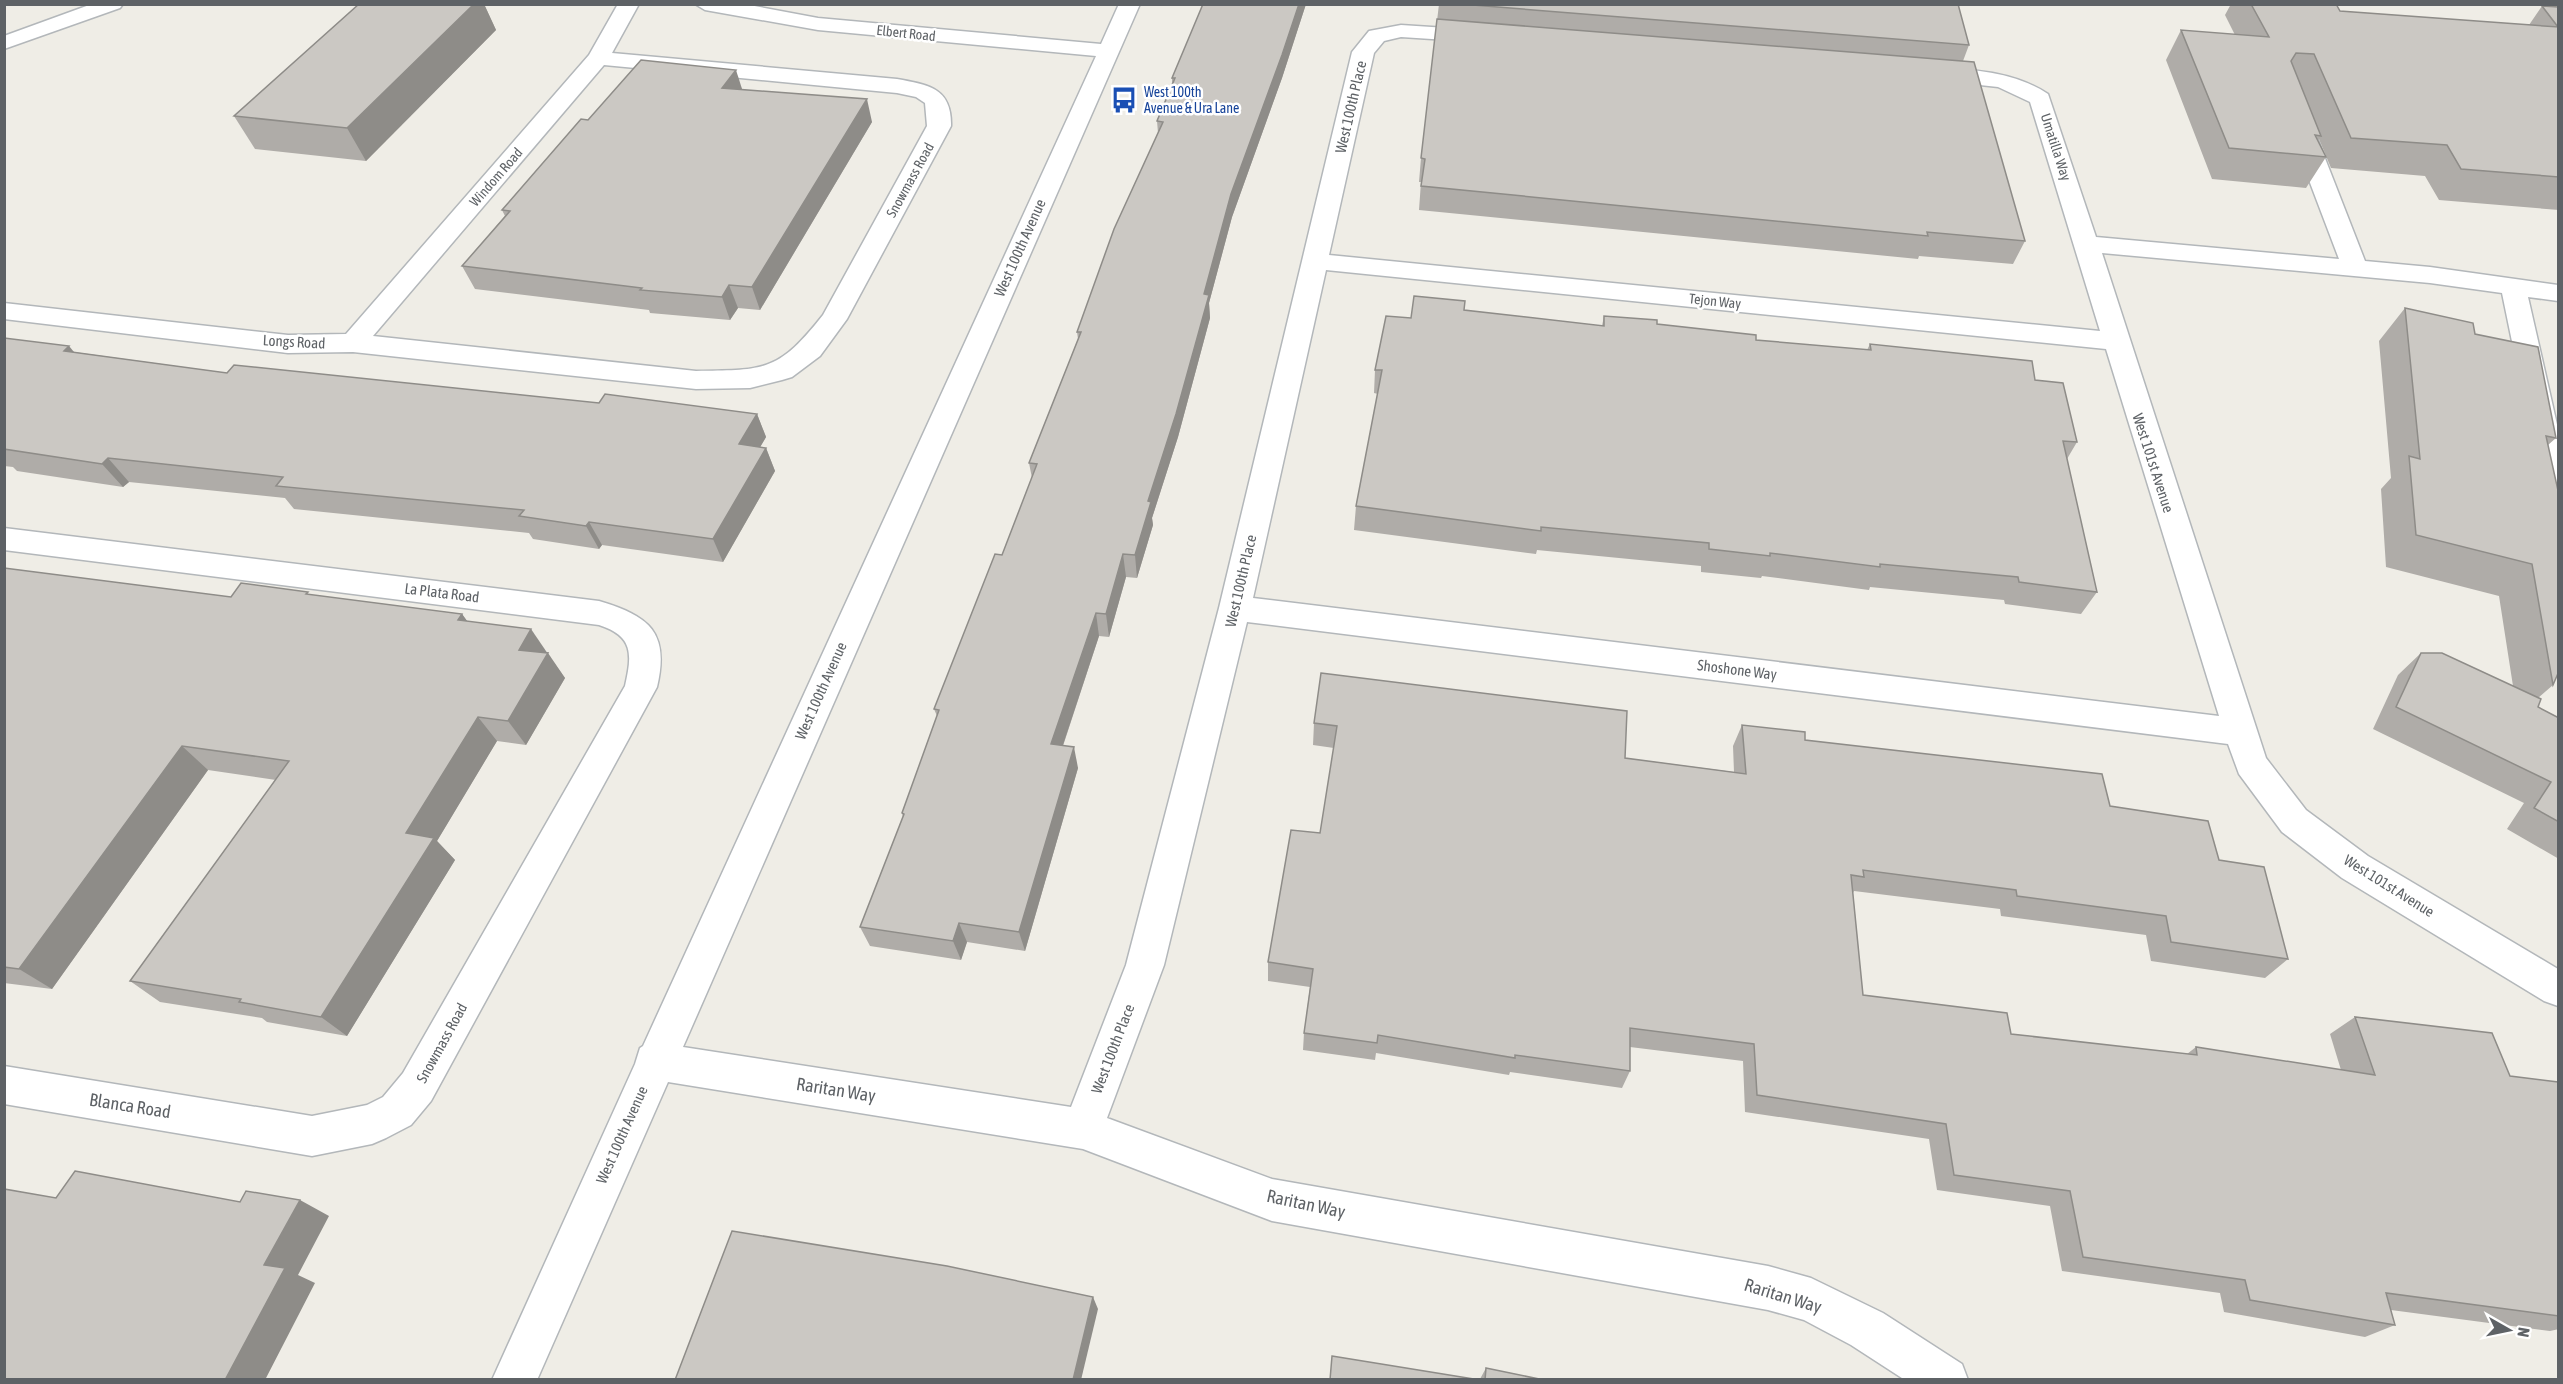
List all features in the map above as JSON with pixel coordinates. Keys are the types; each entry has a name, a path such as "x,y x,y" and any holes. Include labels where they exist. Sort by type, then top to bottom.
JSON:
{"street":[{"path":"4,43 113,4"},
{"name":"Windom Road","path":"353,343 598,58 629,4"},
{"name":"Elbert Road","path":"705,4 752,8 818,24 1109,51"},
{"name":"West 100th Avenue","path":"514,1380 654,1061 1130,4"},
{"name":"West 100th Place","path":"1083,1129 1145,965 1235,608 1364,52 1377,36 1401,31 1496,38"},
{"name":"Snowmass Road","path":"585,368 696,380 750,379 782,371 810,350 834,319 939,126 941,109 935,98 922,90 897,86 598,58"},
{"name":"Umatilla Way","path":"1914,72 1997,80 2031,91 2040,99 2087,244"},
{"path":"2295,112 2355,268"},
{"path":"2087,244 2355,268 2559,292"},
{"name":"West 101st Avenue","path":"2087,244 2115,340 2251,764 2294,821 2355,867 2559,988"},
{"name":"Tejon Way","path":"1315,261 2115,340"},
{"path":"2513,286 2559,492"},
{"name":"Longs Road","path":"4,311 288,344 353,343 585,368"},
{"name":"La Plata Road","path":"4,539 599,613 621,618 637,630 645,643 648,661 641,687 553,844"},
{"name":"Shoshone Way","path":"1235,608 2239,732"},
{"name":"Snowmass Road","path":"255,1126 312,1136 372,1124 397,1111 417,1087 553,844"},
{"name":"Raritan Way","path":"654,1061 1083,1129 1272,1200 1768,1288 1811,1300 1867,1329 1946,1380"},
{"name":"Blanca Road","path":"4,1085 255,1126"}],"building":[{"path":"359,4 474,4 347,128 234,116"},
{"path":"1203,4 1299,4 1231,194 1204,294 1209,295 1176,414 1148,501 1151,502 1135,555 1123,554 1106,614 1096,613 1051,744 1074,747 1019,932 959,923 953,941 860,927 904,814 902,813 939,710 934,709 995,554 1002,555 1037,464 1029,463 1081,332 1077,332 1114,229 1163,122 1157,121"},
{"path":"1460,4 1958,4 1969,45"},
{"path":"2251,4 2336,4 2340,11 2558,27 2542,6 2559,7 2559,177 2461,169 2447,145 2351,138 2314,54 2296,53 2291,61 2321,136 2315,135 2326,157 2229,148 2181,30 2269,37"},
{"path":"1437,19 1974,62 2025,241 1927,232 1928,236 1421,186 1425,159 1421,158"},
{"path":"641,60 736,70 722,88 867,99 752,287 729,285 722,297 640,290 642,288 462,266 510,211 502,210 581,119 588,120"},
{"path":"1414,296 1465,301 1464,310 1604,326 1604,316 1657,320 1657,324 1756,335 1756,340 1871,350 1870,344 2032,361 2035,380 2063,383 2077,442 2063,441 2097,592 2019,582 2018,577 1880,564 1880,567 1770,553 1770,556 1709,549 1709,543 1541,527 1541,531 1356,506 1382,370 1375,370 1386,316 1411,318"},
{"path":"2405,308 2473,323 2475,334 2538,347 2556,438 2546,436 2559,495 2559,671 2553,685 2532,564 2416,535 2409,456 2420,459"},
{"path":"4,338 69,346 64,351 227,373 234,365 599,403 605,394 757,414 739,444 766,448 713,539 589,522 586,526 519,516 524,510 276,486 283,477 108,458 102,464 4,449"},
{"path":"4,568 231,597 241,583 308,592 306,594 462,614 458,620 531,629 519,650 548,653 508,721 478,717 406,833 434,838 321,1017 239,1002 241,999 130,981 289,761 182,746 19,969 4,967"},
{"path":"2421,653 2442,653 2541,699 2538,707 2559,718 2559,822 2534,808 2551,782 2396,707"},
{"path":"1321,673 1627,711 1625,758 1746,774 1742,725 1805,732 1805,740 2102,774 2110,806 2208,821 2219,860 2264,867 2288,959 2171,942 2166,916 2017,896 2016,890 1863,870 1864,877 1851,875 1863,995 2007,1013 2011,1034 2197,1055 2196,1047 2375,1075 2355,1017 2492,1033 2510,1076 2559,1083 2559,1316 2386,1293 2395,1325 2250,1300 2245,1280 2083,1257 2070,1191 1954,1175 1946,1124 1757,1095 1754,1044 1630,1028 1630,1071 1515,1055 1515,1058 1378,1035 1377,1043 1304,1033 1313,969 1268,962 1291,830 1320,833 1337,726 1314,723"},
{"path":"75,1171 240,1202 246,1191 300,1200 264,1265 285,1268 225,1380 4,1380 4,1189 56,1198"},
{"path":"732,1231 947,1266 1093,1297 1073,1380 675,1380"},
{"path":"1332,1356 1480,1380 1330,1380"},
{"path":"1486,1368 1544,1380 1485,1380"}],"place":[{"name":"West 100th Avenue & Ura Lane","path":"1124,100"}]}
